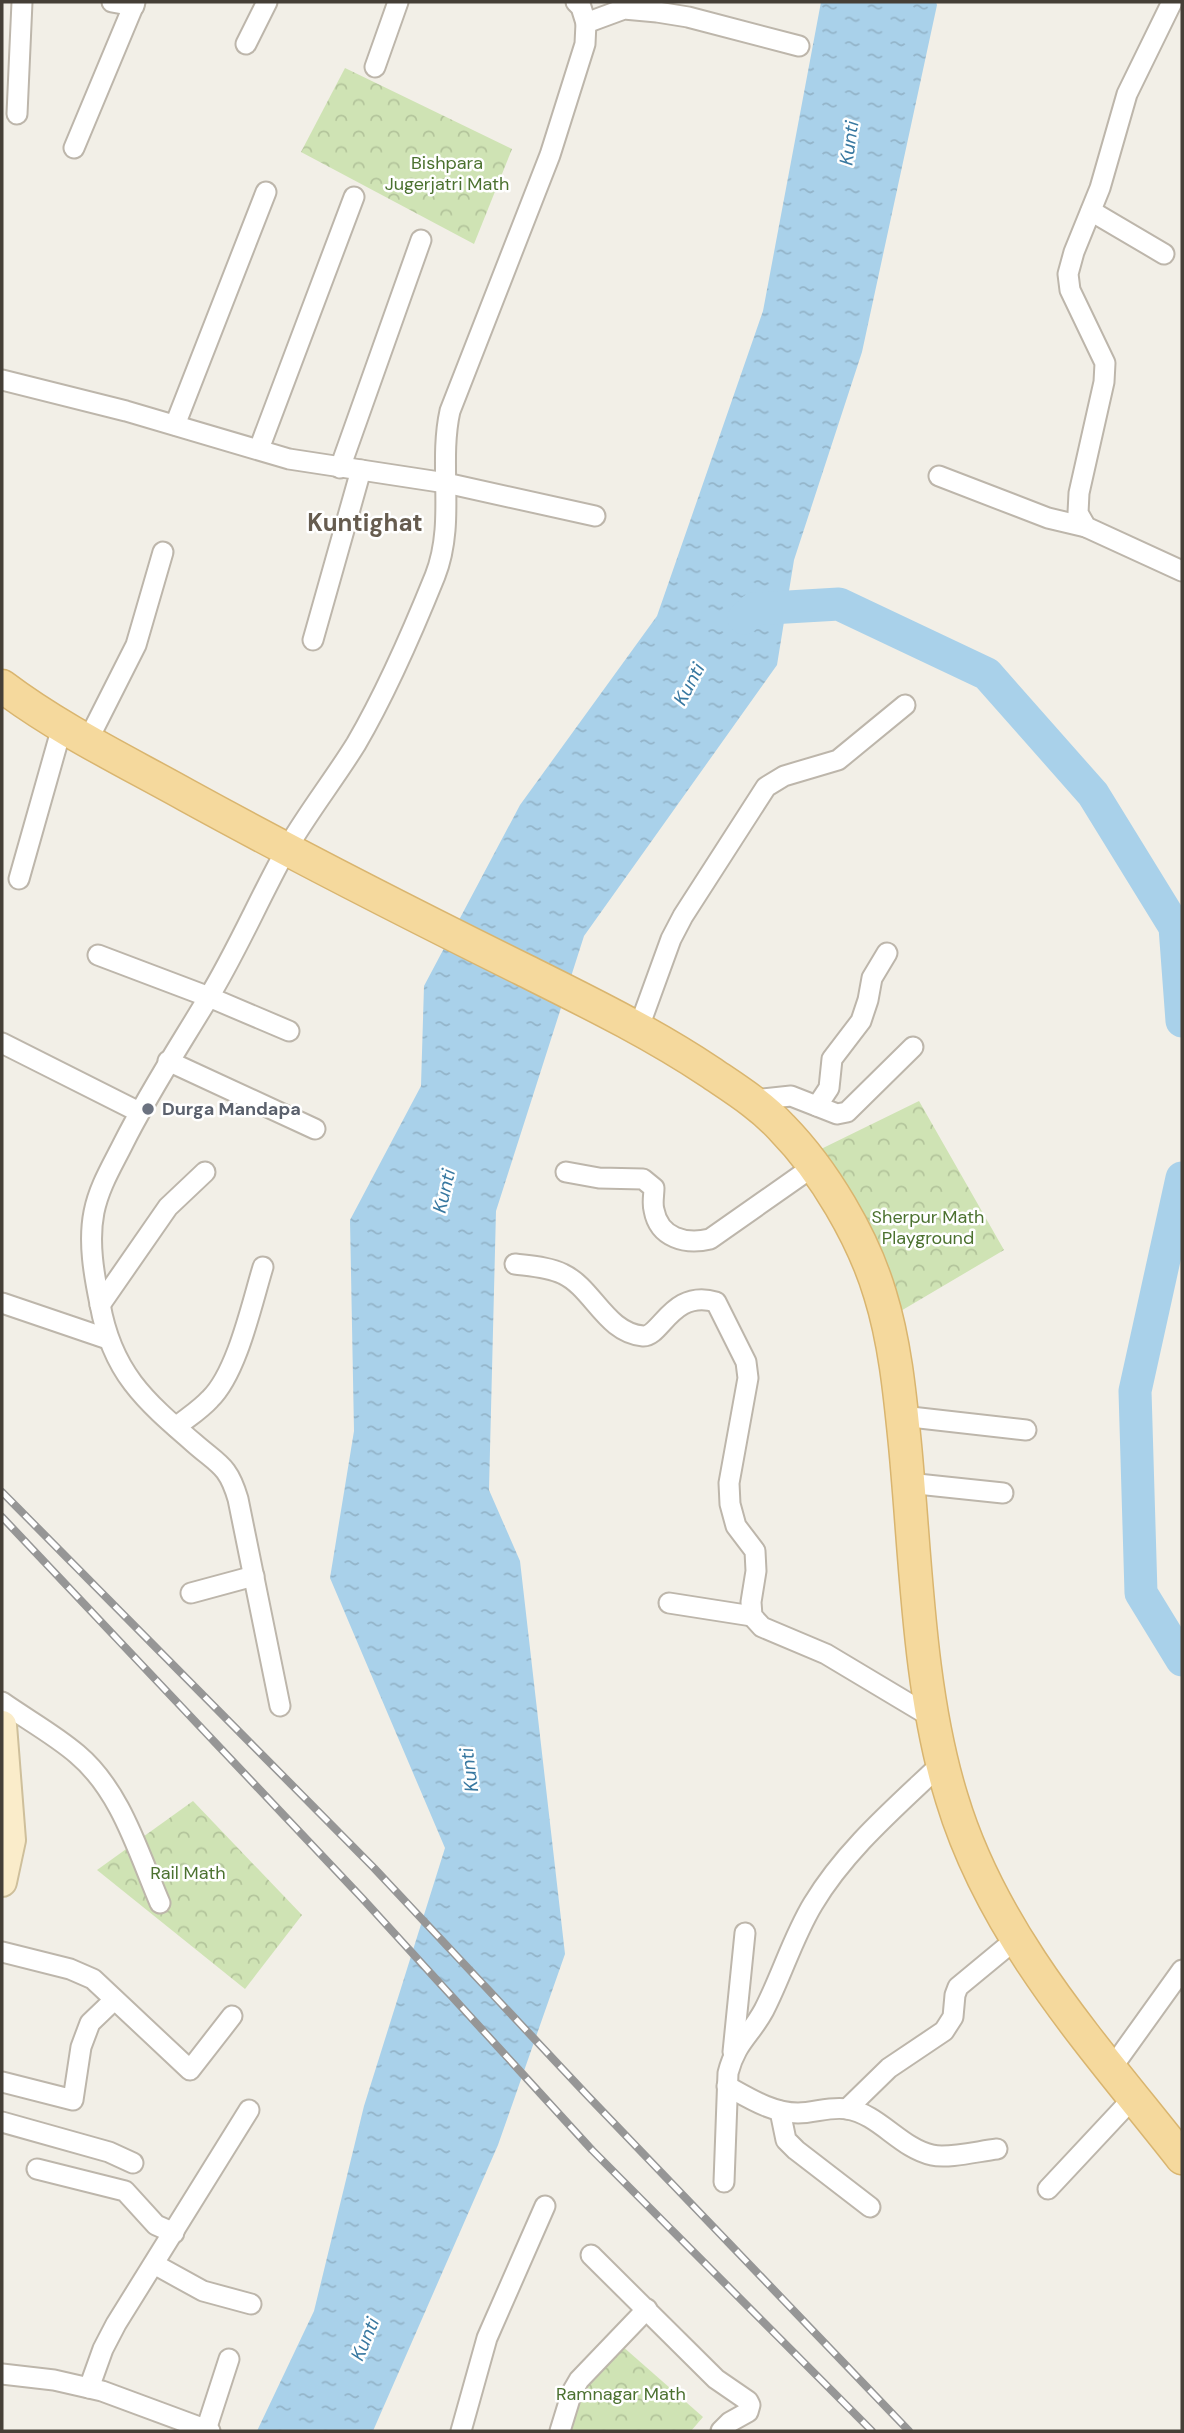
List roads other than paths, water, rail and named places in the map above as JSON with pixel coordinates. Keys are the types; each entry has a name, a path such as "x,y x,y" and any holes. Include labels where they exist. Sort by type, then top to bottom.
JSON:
{"main road":[{"path":"2,685 32,708 75,734 286,850 639,1027 752,1100 783,1128 814,1166 867,1259 888,1324 902,1416 921,1625 933,1718 942,1763 965,1838 983,1881 1016,1939 1049,1988 1182,2158"},
{"path":"2,1725 11,1840 2,1882"}],"street":[{"path":"17,114 22,2"},
{"path":"74,148 135,4 112,2"},
{"path":"246,44 267,2"},
{"path":"375,67 398,2"},
{"path":"1086,527 1078,513 1079,494 1104,382 1105,363 1070,290 1068,274 1091,211 1127,94 1172,2"},
{"path":"280,1706 232,1478 217,1460 139,1394 121,1370 108,1339 100,1306 92,1246 94,1214 101,1187 139,1112 209,997 286,850 356,744 392,673 436,574 444,542 446,432 450,411 550,155 585,44 581,8 624,9 688,17 799,46"},
{"path":"175,425 266,192"},
{"path":"259,449 354,197"},
{"path":"1091,211 1164,254"},
{"path":"340,468 421,240"},
{"path":"2,380 175,425 289,459 446,483 594,516"},
{"path":"313,640 361,470"},
{"path":"939,476 1048,518 1086,527 1182,571"},
{"path":"19,878 75,734 136,645 163,552"},
{"path":"639,1027 671,939 683,916 766,787 784,776 838,760 905,705"},
{"path":"817,1105 829,1088 832,1059 861,1021 872,978 887,953"},
{"path":"97,955 209,997 289,1031"},
{"path":"2,1044 139,1112"},
{"path":"752,1100 791,1096 837,1114 847,1112 913,1047"},
{"path":"168,1061 315,1129"},
{"path":"566,1172 599,1178 643,1179 654,1188 654,1210 668,1236 698,1242 710,1239 814,1166"},
{"path":"100,1306 167,1207 205,1172"},
{"path":"515,1264 564,1274 616,1324 642,1336 653,1333 677,1306 703,1300 716,1302 746,1362 748,1378 729,1483 730,1504 736,1525 755,1551 752,1616 762,1627 826,1654 933,1718"},
{"path":"176,1427 212,1399 223,1382 231,1366 263,1267"},
{"path":"2,1303 108,1339"},
{"path":"902,1416 1026,1430"},
{"path":"908,1483 1003,1493"},
{"path":"191,1593 254,1576"},
{"path":"669,1603 752,1616"},
{"path":"2,1702 77,1754 105,1784 117,1804 160,1903"},
{"path":"732,2056 742,2039 755,2027 813,1903 831,1877 849,1853 942,1763"},
{"path":"724,2182 727,2086 745,1933"},
{"path":"847,2109 889,2068 944,2031 953,2017 958,1987 1016,1939"},
{"path":"2,1952 82,1973 93,1979 190,2070 232,2016"},
{"path":"1111,2069 1182,1970"},
{"path":"2,2082 73,2100 81,2047 90,2023 114,2000"},
{"path":"727,2086 762,2105 780,2111 795,2113 847,2109 862,2113 918,2150 934,2156 997,2149"},
{"path":"1048,2189 1134,2097"},
{"path":"89,2389 103,2349 116,2324 249,2110"},
{"path":"780,2111 786,2140 870,2207"},
{"path":"2,2122 109,2152 133,2163"},
{"path":"37,2169 125,2191 156,2225 174,2233"},
{"path":"461,2431 487,2338 545,2206"},
{"path":"591,2255 716,2379 748,2401 748,2412 730,2422 721,2431"},
{"path":"154,2264 203,2291 251,2304"},
{"path":"560,2431 572,2392 579,2380 647,2309"},
{"path":"2,2374 54,2380 89,2389 208,2431 229,2359"}],"water":[{"name":"Kunti","path":"821,2 936,2 937,5 862,352 794,560 777,665 584,936 496,1211 489,1490 520,1561 565,1954 498,2145 373,2431 257,2431 314,2311 364,2106 445,1848 330,1578 354,1431 350,1220 421,1086 424,986 520,805 657,616 763,311"}],"waterway":[{"path":"744,618 754,609 839,604 987,674 1093,794 1175,927 1182,1021"},
{"path":"1182,1178 1135,1391 1141,1593 1182,1660"}],"railway":[{"path":"2,1492 374,1868 909,2431"},
{"path":"2,1517 362,1898 592,2150 872,2431"}],"place":[{"name":"Durga Mandapa","path":"148,1109"}],"district":[{"name":"Kuntighat","path":"365,522"}],"park label":[{"name":"Bishpara Jugerjatri Math","path":"447,173"},
{"name":"Sherpur Math Playground","path":"928,1227"},
{"name":"Rail Math","path":"188,1873"},
{"name":"Ramnagar Math","path":"621,2394"}]}
